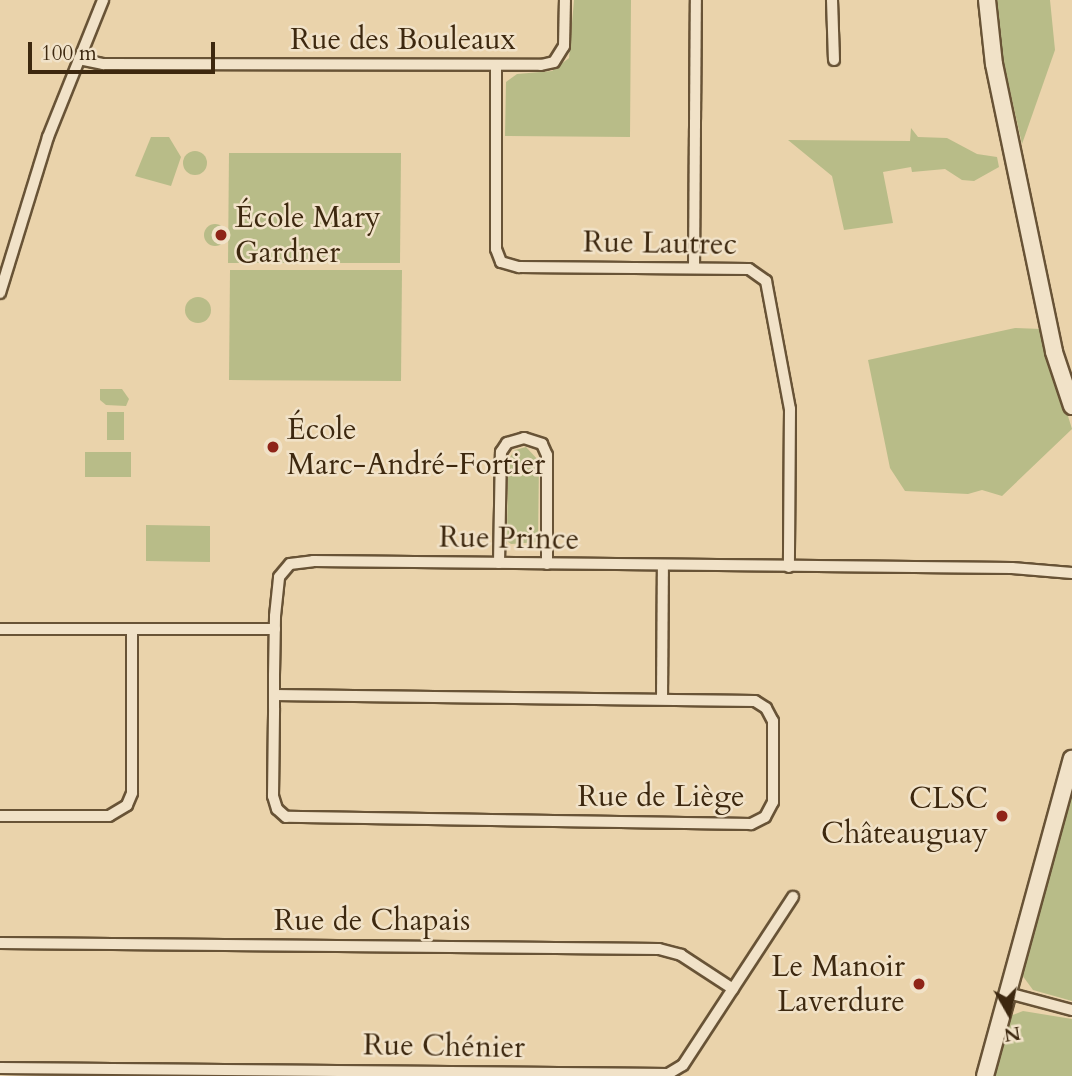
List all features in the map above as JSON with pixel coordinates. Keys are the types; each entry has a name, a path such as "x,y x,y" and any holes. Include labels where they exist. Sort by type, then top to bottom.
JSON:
{"street":[{"path":"0,293 48,136 103,0"},
{"name":"Rue des Bouleaux","path":"79,59 103,64 541,65 558,58 565,46 565,0"},
{"path":"694,268 696,0"},
{"path":"832,0 834,60"},
{"path":"987,0 994,64 1054,352 1072,406"},
{"name":"Rue Lautrec","path":"496,65 496,249 501,262 519,267 748,269 759,273 768,286 790,409 789,566"},
{"path":"499,564 500,458 507,443 524,438 542,444 547,455 548,564"},
{"name":"Rue Prince","path":"275,629 277,582 294,563 1012,568 1072,573"},
{"path":"662,698 663,565"},
{"path":"0,629 275,629"},
{"path":"0,816 104,816 124,809 132,793 132,629"},
{"name":"Rue de Liège","path":"274,695 749,699 766,708 774,729 773,802 765,817 751,824 286,817 277,809 273,796 274,695 275,629"},
{"path":"985,1076 1072,759"},
{"name":"Rue Chénier","path":"0,1068 668,1074 683,1065 793,897"},
{"name":"Rue de Chapais","path":"0,943 659,949 681,955 733,989"},
{"path":"1008,993 1072,1010"}],"green space":[{"path":"574,0 631,0 630,137 505,136 506,82 517,74 552,71 569,58"},
{"path":"997,0 1050,0 1055,50 1022,144 1000,46"},
{"path":"911,128 918,137 947,138 977,154 997,157 999,167 974,181 962,180 945,169 912,172 911,167 883,172 893,223 844,230 832,176 788,140 910,141"},
{"path":"151,137 169,137 181,157 171,186 135,176"},
{"path":"195,151 203,155 207,163 203,171 195,175 187,171 183,163 187,155"},
{"path":"229,153 401,153 400,263 228,263"},
{"path":"215,224 223,227 226,235 223,243 215,246 207,243 204,235 207,227"},
{"path":"230,270 402,270 401,381 229,380"},
{"path":"198,297 207,301 211,310 207,319 198,323 189,319 185,310 189,301"},
{"path":"1015,328 1041,329 1072,429 1002,496 982,490 968,494 905,491 890,468 868,360"},
{"path":"100,389 122,389 129,399 126,406 106,405 100,400"},
{"path":"107,412 124,412 124,440 107,440"},
{"path":"526,447 539,461 538,542 511,544 507,541 508,460 515,450"},
{"path":"85,452 131,452 131,477 85,477"},
{"path":"146,525 210,526 210,562 146,561"},
{"path":"1072,787 1072,1001 1033,990 1022,975"},
{"path":"1023,1011 1072,1019 1072,1076 993,1076 1010,1016"}],"place":[{"name":"École Mary Gardner","path":"221,235"},
{"name":"École Marc-André-Fortier","path":"273,447"},
{"name":"CLSC Châteauguay","path":"1002,816"},
{"name":"Le Manoir Laverdure","path":"919,984"}]}
